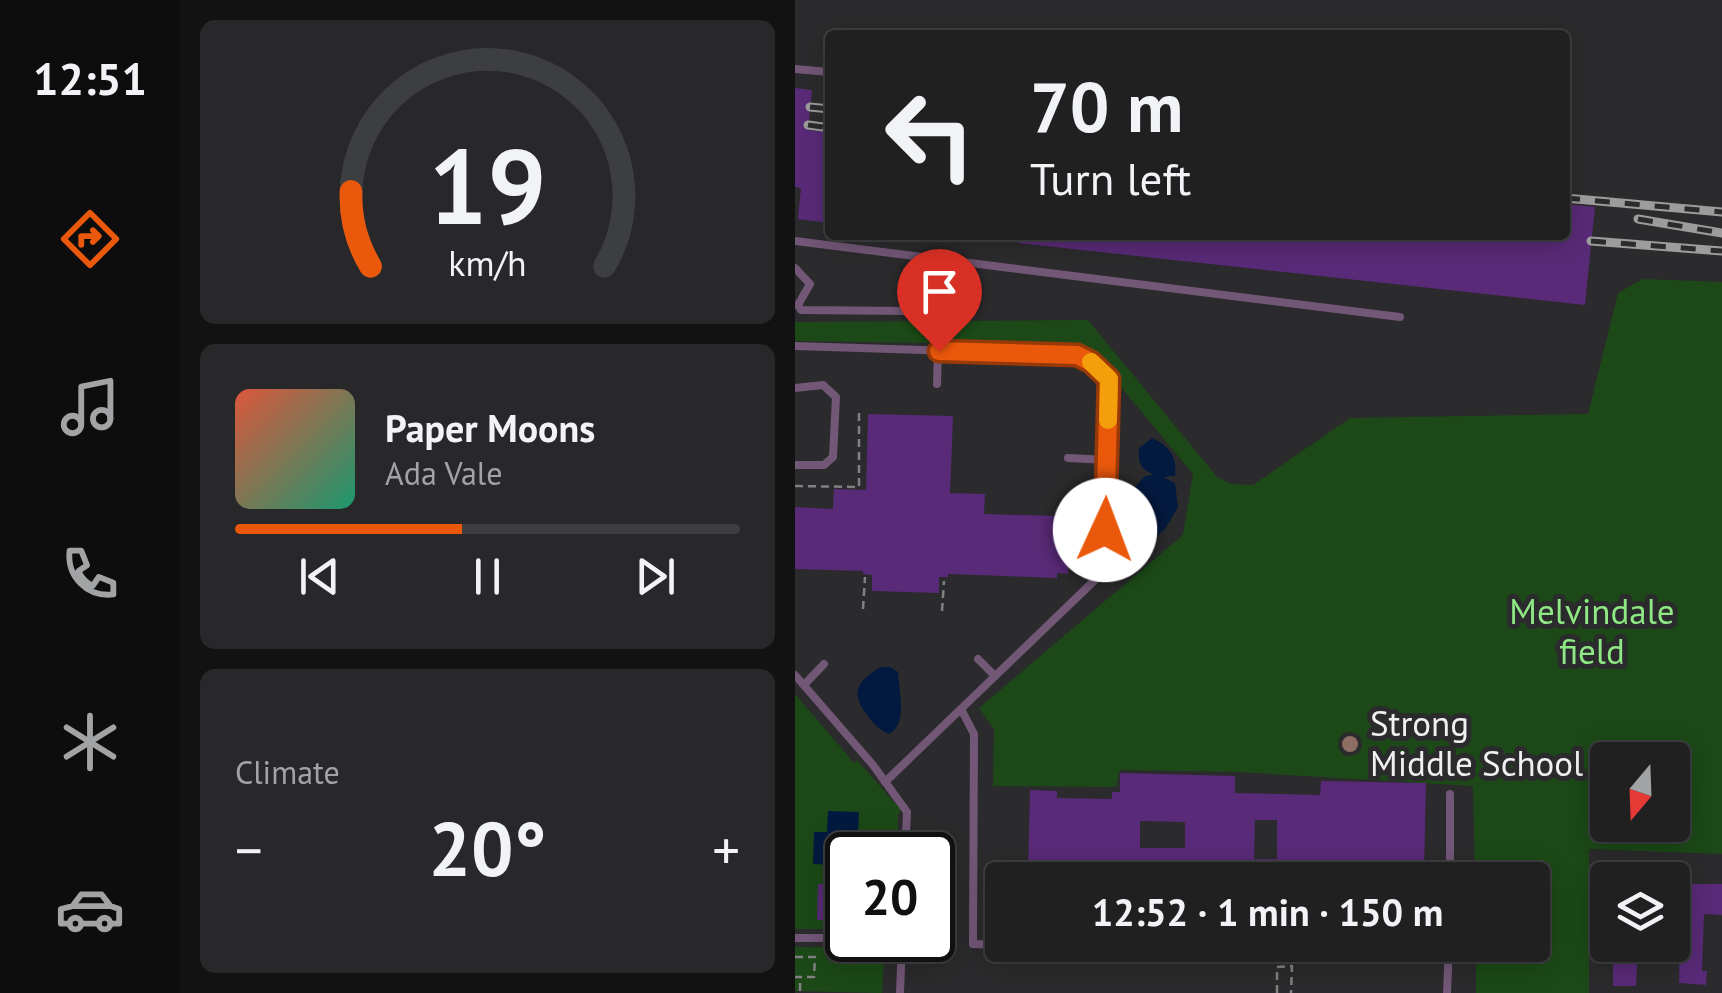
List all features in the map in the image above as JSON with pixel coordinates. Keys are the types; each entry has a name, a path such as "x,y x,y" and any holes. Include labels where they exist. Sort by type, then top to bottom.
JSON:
{"lane":[{"path":"795,69 825,72"},
{"path":"795,241 1400,317"},
{"path":"795,268 809,284 797,306 801,310 906,311"},
{"path":"795,346 1077,355 1109,379 1104,565 1097,578 885,782"},
{"path":"937,384 939,351"},
{"path":"795,388 823,385 835,397 833,457 824,465 795,464"},
{"path":"1068,458 1107,460"},
{"path":"978,659 995,676"},
{"path":"803,685 823,664"},
{"path":"795,675 907,812 906,832"},
{"path":"961,709 974,734 973,944 985,944"},
{"path":"1450,794 1450,862"},
{"path":"795,938 825,938"},
{"path":"900,993 901,962"},
{"path":"1447,993 1449,962"}],"path":[{"path":"795,486 859,487 859,410"},
{"path":"863,609 865,578"},
{"path":"941,611 944,581"},
{"path":"795,957 815,957 814,978 797,977 800,991"},
{"path":"1277,993 1277,966 1292,966 1291,993"}],"green space":[{"name":"Strong Middle School","path":"1643,279 1722,282 1722,854 1589,849 1589,993 1476,993 1476,962 1550,962 1550,862 1475,862 1473,786 1238,772 1120,770 1116,787 993,786 994,729 979,708 1183,535 1193,474 1092,352 1077,345 795,341 795,322 1088,320 1217,477 1231,484 1253,485 1350,418 1588,414 1618,293"},
{"path":"795,694 901,810 898,832 825,832 825,929 795,929"},
{"path":"795,947 825,947 825,962 884,962 882,993 795,991"}],"water":[{"path":"1152,438 1173,457 1175,476 1163,477 1175,483 1178,507 1165,529 1141,549 1130,543 1134,488 1145,476 1154,475 1139,458 1139,448"},
{"path":"881,667 898,672 899,723 889,734 873,722 858,698 859,686"},
{"path":"828,811 859,812 858,832 827,832"},
{"path":"814,832 825,832 825,864 813,864"}],"building":[{"path":"795,88 812,90 808,130 825,132 825,222 798,219 801,188 795,187"},
{"path":"1570,204 1595,207 1585,305 1018,243 1570,240"},
{"path":"868,414 953,416 950,493 985,494 984,514 1058,516 1058,541 1069,541 1068,574 1057,573 1057,578 948,574 939,577 939,593 872,591 872,575 863,571 795,569 795,507 833,509 834,489 866,490"},
{"name":"Strong Middle School","path":"1120,773 1235,776 1235,793 1320,795 1321,781 1426,783 1424,862 1028,862 1030,790 1057,791 1057,798 1112,799 1112,792 1120,792","holes":["1255,820 1277,820 1277,859 1254,859","1140,821 1185,822 1185,848 1140,848"]},
{"path":"818,884 825,884 825,920 817,920"},
{"path":"1690,884 1722,884 1722,915 1704,914 1702,971 1707,971 1706,985 1679,983 1679,962 1690,962"},
{"path":"1613,962 1637,962 1636,986 1613,986"}],"railway":[{"path":"810,107 825,108"},
{"path":"808,125 825,127"},
{"path":"1570,198 1722,212"},
{"path":"1638,219 1722,233"},
{"path":"1591,241 1722,251"}],"slow traffic":[{"path":"1091,362 1109,379 1108,420"}],"place":[{"name":"Strong Middle School","path":"1350,744"}],"route":[{"path":"939,351 1077,355 1109,379 1105,530"}],"park label":[{"name":"Melvindale field","path":"1592,632"}]}
